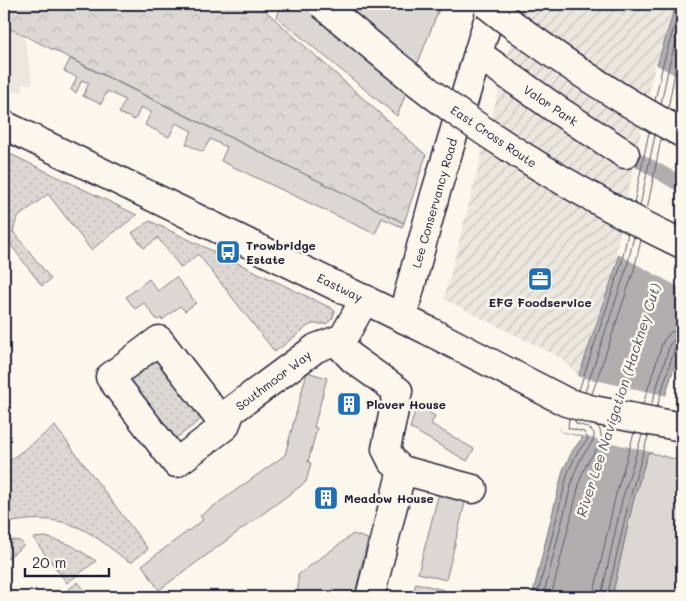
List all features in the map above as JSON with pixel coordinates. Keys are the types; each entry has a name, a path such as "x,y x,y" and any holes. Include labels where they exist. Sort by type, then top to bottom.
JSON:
{"main road":[{"name":"East Cross Route","path":"322,4 418,82 493,136 531,161 620,213 682,244"},
{"path":"486,4 556,56 682,133"},
{"name":"Lee Conservancy Road","path":"402,318 433,202 493,4"},
{"name":"Valor Park","path":"478,54 556,109 625,154"},
{"name":"Eastway","path":"4,125 365,299 566,402 593,410 682,426"},
{"name":"Southmoor Way","path":"225,426 231,412 316,348 343,338 365,299"},
{"path":"336,341 353,360 398,391 386,449 392,461 402,470 472,489"},
{"path":"370,597 402,470"}],"shaded area":[{"path":"521,4 676,4 658,62 617,264 579,376 561,358 444,299"},
{"path":"4,7 9,28 24,37 33,84 22,84 23,92 4,91"}],"green space":[{"path":"4,4 258,4 426,155 404,223 9,28"},
{"path":"282,4 441,4 397,116 277,17"},
{"path":"70,59 404,223 402,227 382,218 375,234 221,161 227,147 210,139 203,152 186,144 192,131 176,123 169,137 145,125 151,112 141,107 135,120 119,113 125,100 107,91 101,104 83,96 89,83 82,80 76,93 71,90 77,77 64,71"},
{"path":"4,151 137,215 91,250 48,194 17,218 13,231 51,279 42,286 4,236"},
{"path":"150,221 331,308 335,311 332,319 326,324 308,326 275,352 198,254 181,268 158,238 144,248 132,233"},
{"path":"176,277 196,303 185,311 180,306 162,320 161,318 157,320 144,303 135,309 126,297 149,279 158,291"},
{"path":"154,357 159,359 202,415 200,420 175,439 128,387 127,375"},
{"path":"307,372 327,378 314,427 317,428 308,462 311,463 306,482 159,590 142,565 203,520 200,516 285,455"},
{"path":"417,405 435,416 431,424 474,449 467,461 410,428"},
{"path":"55,426 148,549 132,562 93,535 71,524 42,520 4,524 4,465"},
{"path":"648,452 682,461 682,597 612,597 633,502"},
{"path":"439,493 466,499 446,580 418,573"},
{"path":"353,534 368,539 354,597 298,597 298,575"},
{"path":"46,537 71,545 96,561 67,583 33,538"},
{"path":"4,539 20,541 24,545 4,561"},
{"path":"78,582 90,597 59,597"},
{"path":"416,583 444,590 442,597 412,597"}],"water":[{"name":"River Lee Navigation (Hackney Cut)","path":"676,4 682,4 682,341 633,502 612,597 532,597 563,470 573,450 583,437 560,431 617,264 658,62"}],"pier":[{"path":"655,64 682,79 682,176 637,151"},
{"path":"634,166 682,194 682,289 616,253"},
{"path":"576,376 668,396 651,452 560,431 565,407"}],"place":[{"name":"Trowbridge Estate","path":"228,252"},
{"name":"EFG Foodservice","path":"540,279"},
{"name":"Plover House","path":"349,404"},
{"name":"Meadow House","path":"326,498"}]}
